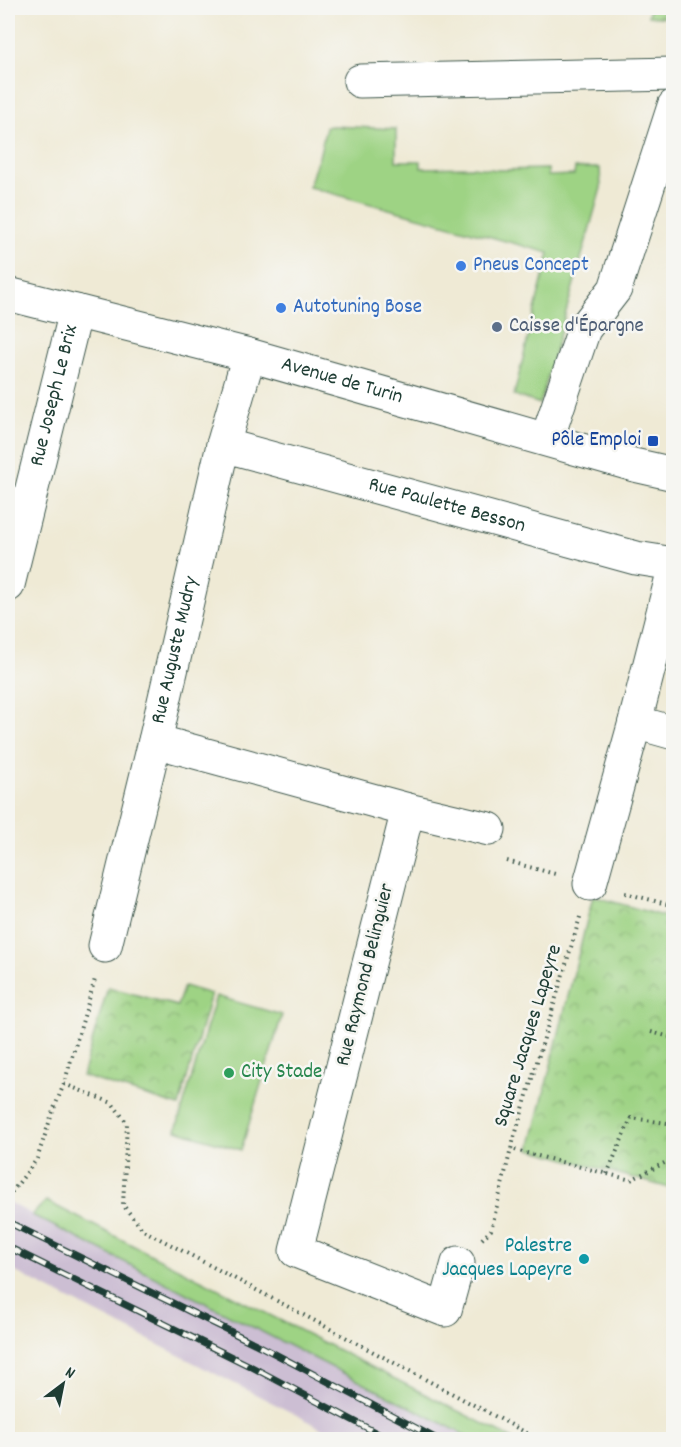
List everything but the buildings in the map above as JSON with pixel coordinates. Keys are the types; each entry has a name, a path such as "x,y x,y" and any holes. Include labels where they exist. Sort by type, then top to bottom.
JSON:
{"street":[{"path":"360,81 674,74"},
{"path":"547,439 584,329 615,289 674,106"},
{"name":"Avenue de Turin","path":"8,294 249,355 634,465 674,474"},
{"name":"Rue Joseph Le Brix","path":"8,585 76,311"},
{"name":"Rue Auguste Mudry","path":"105,946 223,445 249,355"},
{"name":"Rue Paulette Besson","path":"223,445 636,558 674,564"},
{"path":"590,884 674,569"},
{"path":"635,722 674,733"},
{"path":"155,741 489,830"},
{"name":"Rue Raymond Belinguier","path":"408,810 297,1251 445,1310 458,1263"}],"path":[{"path":"590,884 674,906"},
{"name":"Square Jacques Lapeyre","path":"590,884 512,1149 631,1180 674,1158"},
{"path":"8,1197 37,1159 64,1084 105,946"},
{"path":"651,1032 674,1038"},
{"path":"607,1174 631,1118 674,1124"},
{"path":"458,1263 491,1230 512,1149"}],"shaded area":[{"path":"8,1202 473,1439 339,1439 8,1268"}],"green space":[{"path":"650,8 673,8 673,18 648,16"},
{"path":"326,127 396,129 396,161 421,161 421,168 548,169 548,176 574,175 575,168 600,168 601,188 540,404 514,395 549,253 309,187"},
{"path":"593,896 673,919 673,1189 530,1149"},
{"path":"184,986 211,994 179,1106 82,1076 108,987 177,1006"},
{"name":"City Stade","path":"216,996 282,1015 241,1150 176,1130"},
{"path":"46,1201 513,1439 473,1439 32,1215"}],"railway":[{"path":"8,1222 260,1346 439,1440"},
{"path":"8,1247 250,1366 390,1440"}],"place":[{"name":"Pneus Concept","path":"461,266"},
{"name":"Autotuning Bose","path":"281,308"},
{"name":"Caisse d'Épargne","path":"497,327"},
{"name":"Pôle Emploi","path":"653,441"},
{"name":"City Stade","path":"229,1073"},
{"name":"Palestre Jacques Lapeyre","path":"584,1259"}]}
